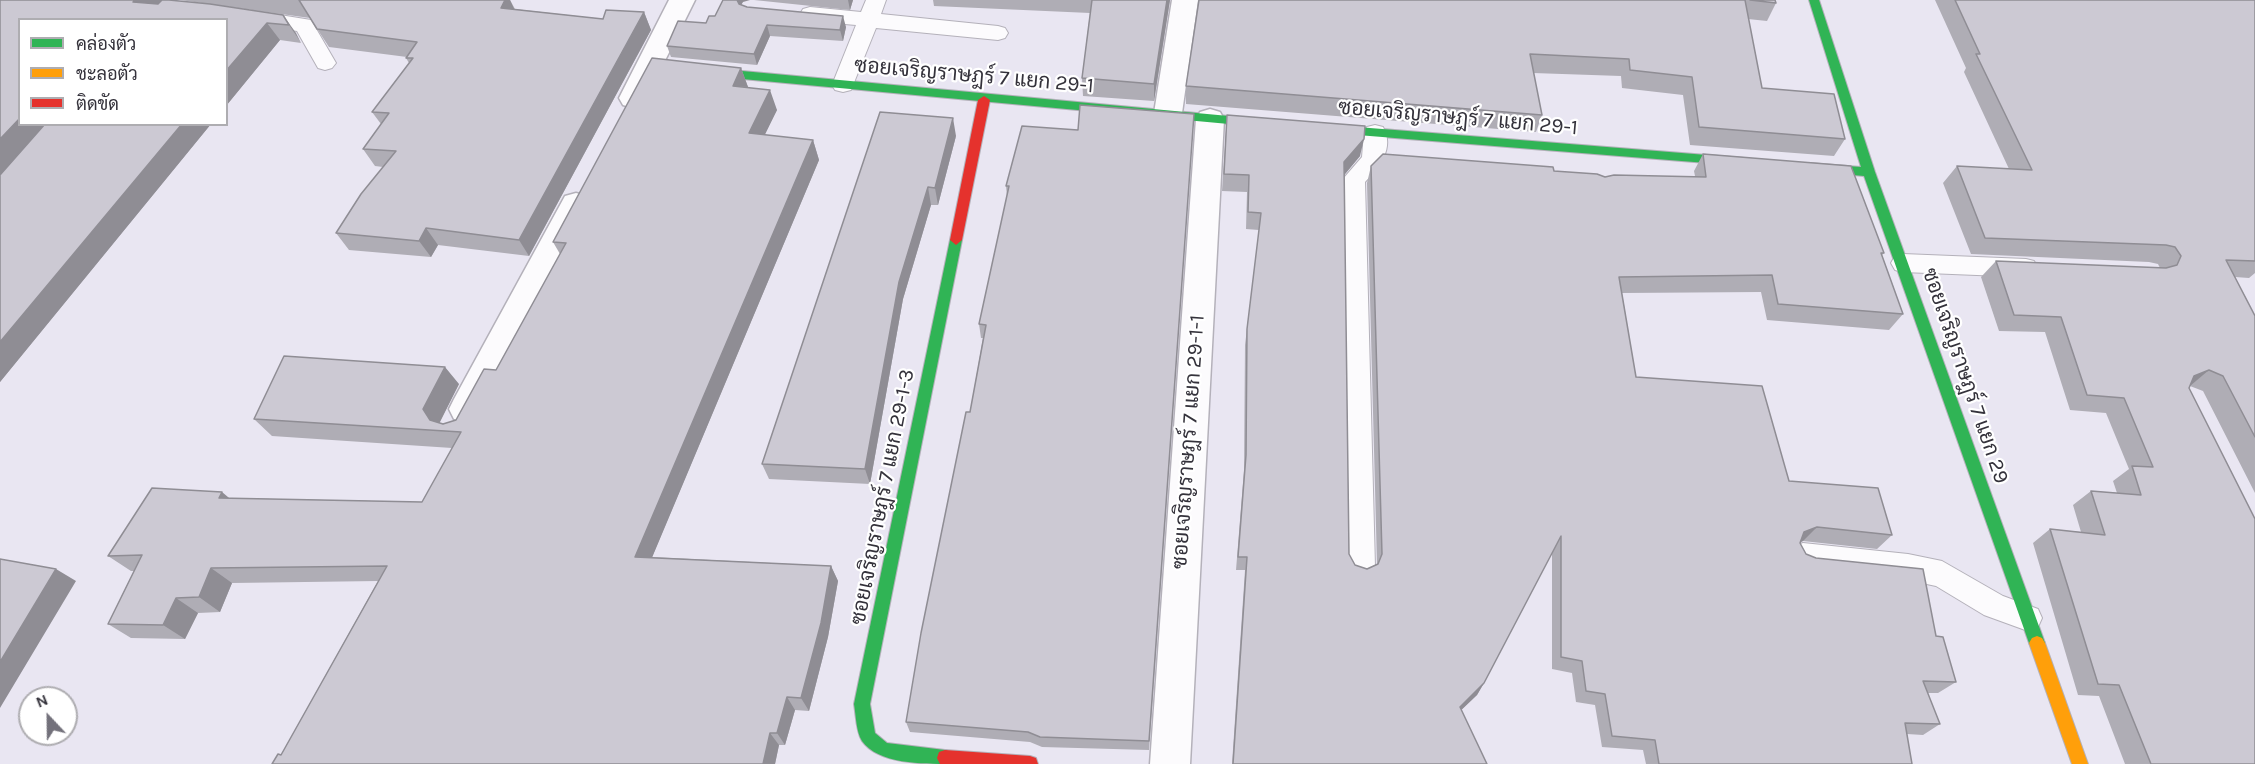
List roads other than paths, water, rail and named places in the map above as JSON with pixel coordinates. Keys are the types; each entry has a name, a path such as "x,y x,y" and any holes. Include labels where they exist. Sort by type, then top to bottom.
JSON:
{"street":[{"path":"622,119 656,66 682,0"},
{"path":"1168,113 1185,0"},
{"name":"ซอยเจริญราษฎร์ 7 แยก 29","path":"1814,0 1869,172 2080,764"},
{"name":"ซอยเจริญราษฎร์ 7 แยก 29-1","path":"684,69 984,100 1168,113 1281,125"},
{"name":"ซอยเจริญราษฎร์ 7 แยก 29-1-3","path":"984,100 862,705 868,737 884,751 968,762 1030,764"},
{"name":"ซอยเจริญราษฎร์ 7 แยก 29-1-1","path":"1170,764 1210,119"},
{"name":"ซอยเจริญราษฎร์ 7 แยก 29-1","path":"1305,127 1762,164"},
{"path":"1798,166 1869,172"},
{"path":"457,425 588,182"}],"lane":[{"path":"786,12 873,10 998,33"},
{"path":"843,85 873,10"},
{"path":"237,16 304,25 325,63"},
{"path":"1361,567 1354,179 1385,161 1375,133"},
{"path":"1903,263 2044,269"},
{"path":"1803,556 1908,567 1942,574 1994,606 2028,618"}]}
